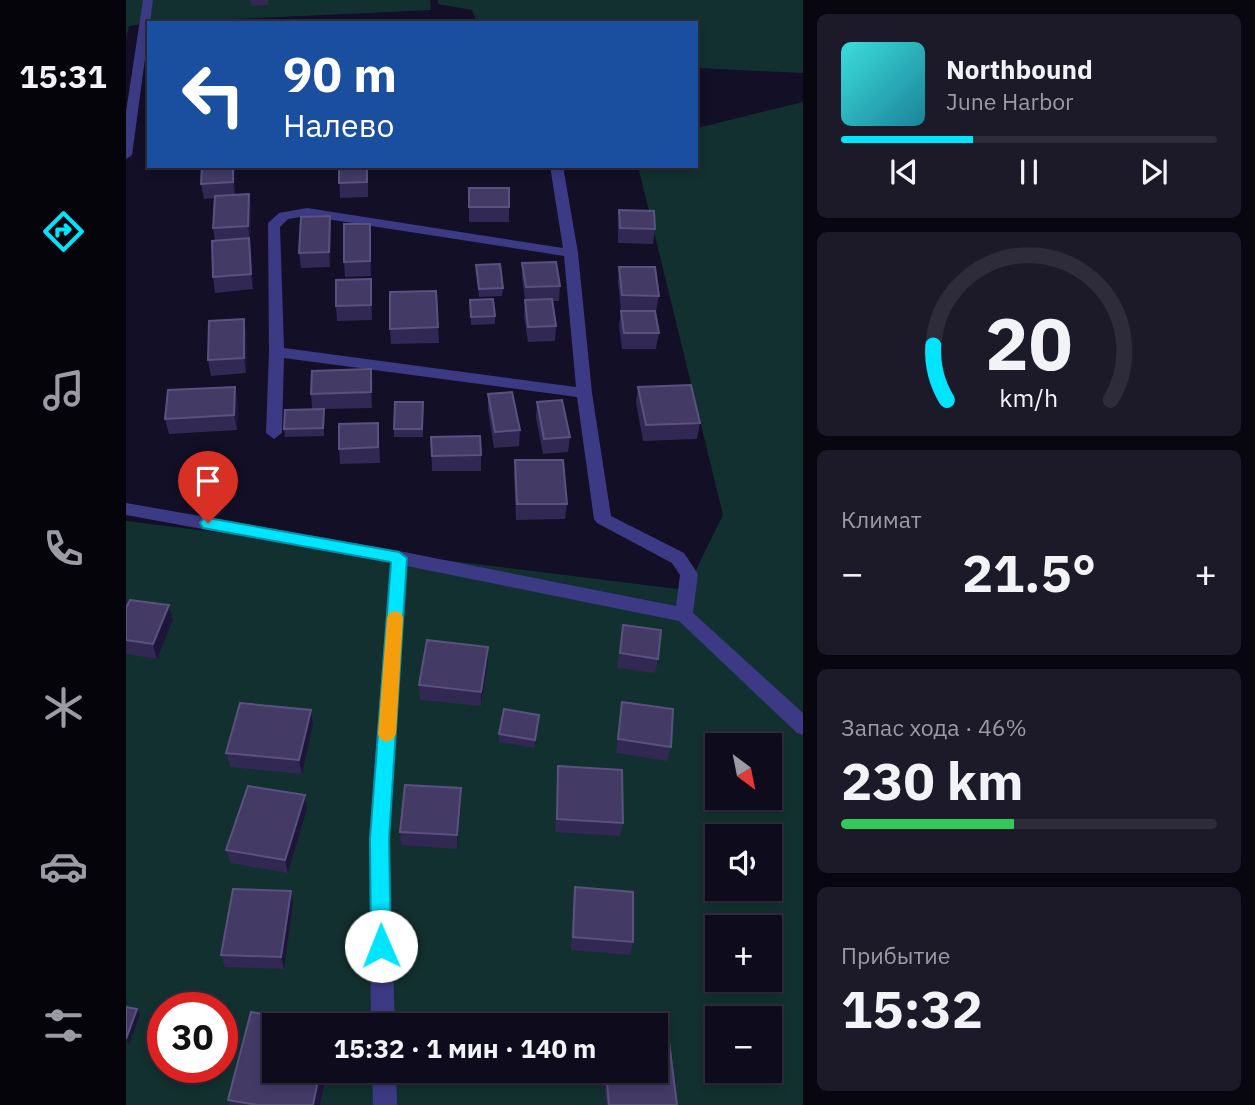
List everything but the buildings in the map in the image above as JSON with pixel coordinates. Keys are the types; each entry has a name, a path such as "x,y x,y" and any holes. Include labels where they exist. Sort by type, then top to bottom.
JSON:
{"street":[{"path":"126,155 148,0"},
{"path":"556,168 571,253 584,393 603,519 678,558 689,574 684,615"},
{"path":"274,433 276,352 273,226 284,216 307,212 571,253"},
{"path":"276,352 584,393"},
{"path":"126,509 399,558 684,615 803,727"},
{"path":"383,1013 379,839 399,558"},
{"path":"384,1083 385,1105"}],"green space":[{"path":"126,0 430,0 431,10 147,21 147,23 129,26 126,39"},
{"path":"438,0 803,0 803,73 698,68 698,21 476,21 472,10 438,4"},
{"path":"803,102 803,1105 126,1105 126,521 686,590 723,515 638,168 698,168 698,128"}],"slow traffic":[{"path":"387,734 395,618"}],"route":[{"path":"208,523 399,558 379,839 381,946"}]}
